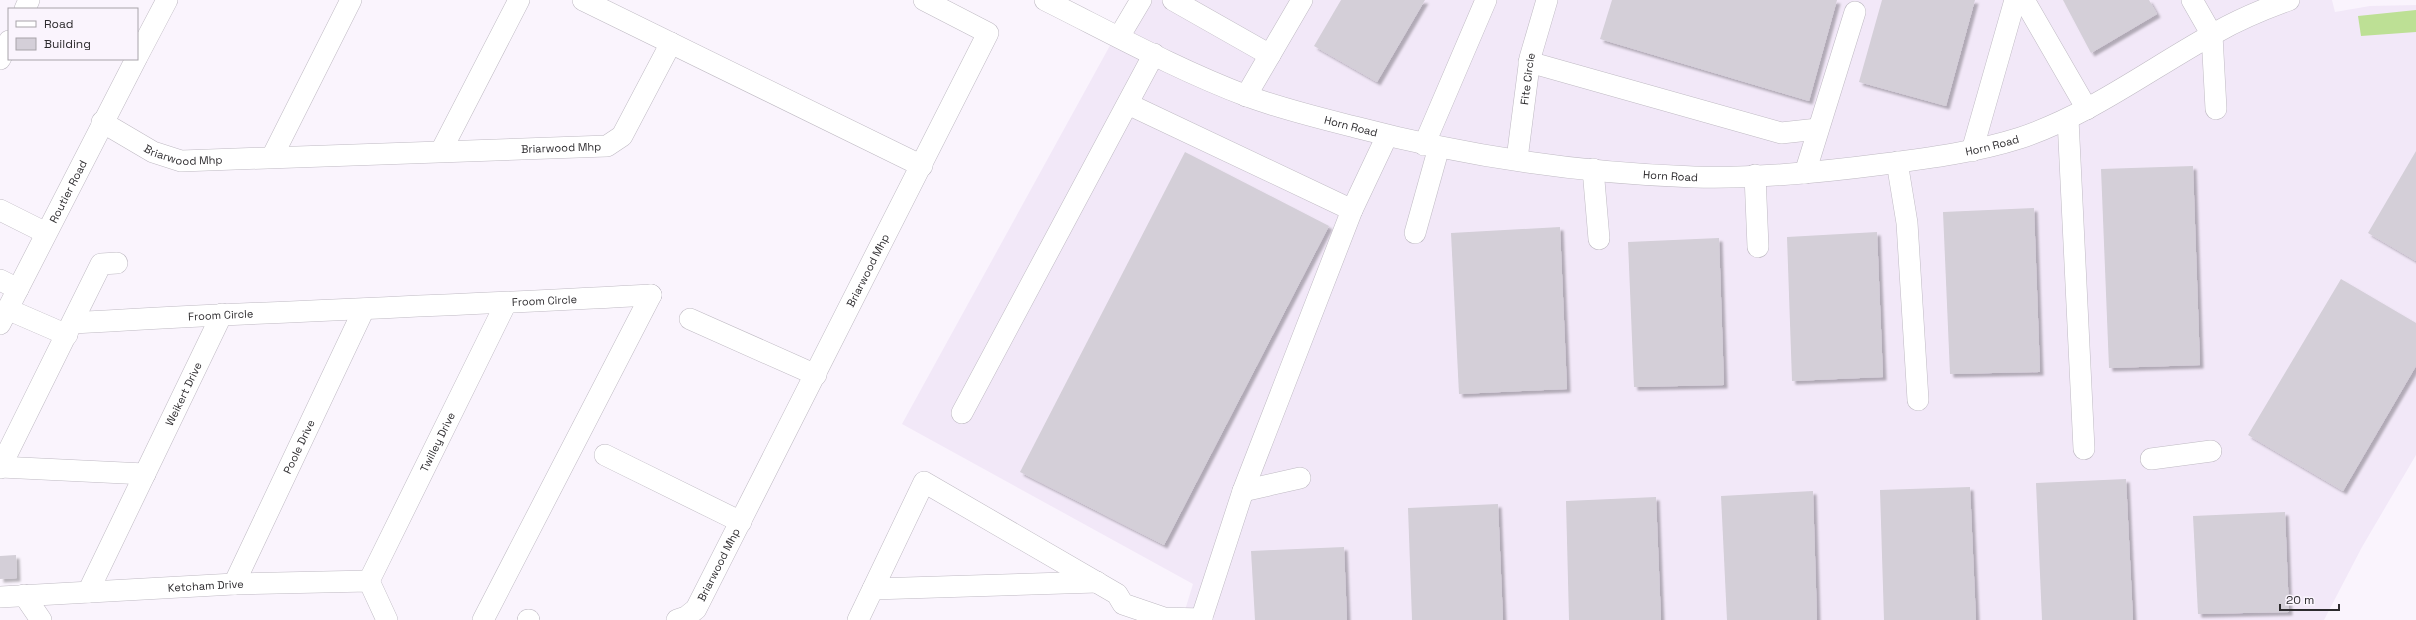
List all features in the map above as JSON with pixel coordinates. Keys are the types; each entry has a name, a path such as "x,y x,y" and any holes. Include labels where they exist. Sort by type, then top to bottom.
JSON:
{"street":[{"name":"Routier Road","path":"138,54 167,0"},
{"path":"272,157 350,0"},
{"path":"441,151 518,0"},
{"path":"583,0 922,166"},
{"name":"Briarwood Mhp","path":"677,620 686,617 696,609 922,166 988,33 924,0"},
{"name":"Horn Road","path":"1045,0 1074,6 1119,37 1246,96 1286,109 1431,146 1593,169 1697,177 1805,173 1897,162 1972,151 2020,138 2068,119 2113,96 2212,35 2258,11 2289,0"},
{"path":"1119,37 1141,0"},
{"path":"1173,0 1270,54"},
{"path":"1246,96 1302,0"},
{"path":"1415,233 1431,146 1486,0"},
{"name":"Fite Circle","path":"1517,159 1529,62 1546,0"},
{"path":"1972,151 2015,0"},
{"path":"2024,0 2087,109"},
{"path":"2192,0 2212,35 2216,109"},
{"path":"1805,173 1855,12"},
{"path":"0,59 8,43"},
{"name":"Briarwood Mhp","path":"102,122 153,152 181,161 607,146 622,136 671,43"},
{"path":"962,413 1154,54"},
{"name":"Routier Road","path":"4,316 9,284 46,233 135,60"},
{"path":"1529,62 1781,133 1818,129"},
{"path":"1128,104 1352,210"},
{"path":"2068,119 2084,448"},
{"path":"858,620 924,482 1117,594 1123,612 1163,619 1201,620 1243,491 1352,210 1387,136"},
{"path":"1897,162 1907,223 1918,400"},
{"path":"1593,169 1599,238"},
{"path":"1755,175 1758,247"},
{"path":"0,210 46,233"},
{"path":"117,263 101,264 0,468 145,474"},
{"name":"Froom Circle","path":"70,329 222,314 506,303 651,295 483,620"},
{"name":"Twilley Drive","path":"369,581 506,303"},
{"name":"Poole Drive","path":"234,584 364,309"},
{"name":"Weikert Drive","path":"88,592 222,314"},
{"path":"4,316 70,329"},
{"path":"690,319 816,375"},
{"path":"2151,459 2211,451"},
{"name":"Briarwood Mhp","path":"605,455 740,522"},
{"path":"1243,491 1300,478"},
{"path":"369,581 387,620"},
{"name":"Ketcham Drive","path":"0,597 234,584 369,581"},
{"path":"873,589 1097,582"},
{"path":"24,595 41,620"}],"shaded area":[{"path":"1135,0 2332,0 2335,12 2370,6 2416,5 2416,455 2362,547 2324,620 1182,620 1193,584 902,424"}],"green space":[{"path":"2416,10 2416,32 2361,36 2358,16"}],"building":[{"path":"1341,0 1425,0 1377,82 1314,46"},
{"path":"1612,0 1837,0 1809,101 1600,39"},
{"path":"1882,0 1975,0 1946,106 1859,82"},
{"path":"2063,0 2149,0 2157,14 2091,53"},
{"path":"2416,151 2416,261 2368,233"},
{"path":"1185,152 1329,226 1164,545 1020,472"},
{"path":"2193,166 2200,365 2109,368 2101,169"},
{"path":"2034,208 2040,372 1950,374 1943,212"},
{"path":"1560,227 1567,389 1459,394 1451,233"},
{"path":"1877,232 1883,377 1792,381 1787,237"},
{"path":"1719,238 1724,385 1634,387 1628,242"},
{"path":"2341,279 2416,323 2416,366 2343,491 2248,435"},
{"path":"2126,479 2133,620 2042,620 2036,483"},
{"path":"1970,487 1976,620 1884,620 1880,490"},
{"path":"1813,491 1817,620 1727,620 1721,496"},
{"path":"1656,497 1661,620 1569,620 1566,501"},
{"path":"1498,504 1503,620 1412,620 1408,508"},
{"path":"2285,512 2289,612 2198,614 2193,516"},
{"path":"1344,547 1347,620 1255,620 1251,551"},
{"path":"16,555 17,578 0,579 0,556"}]}
